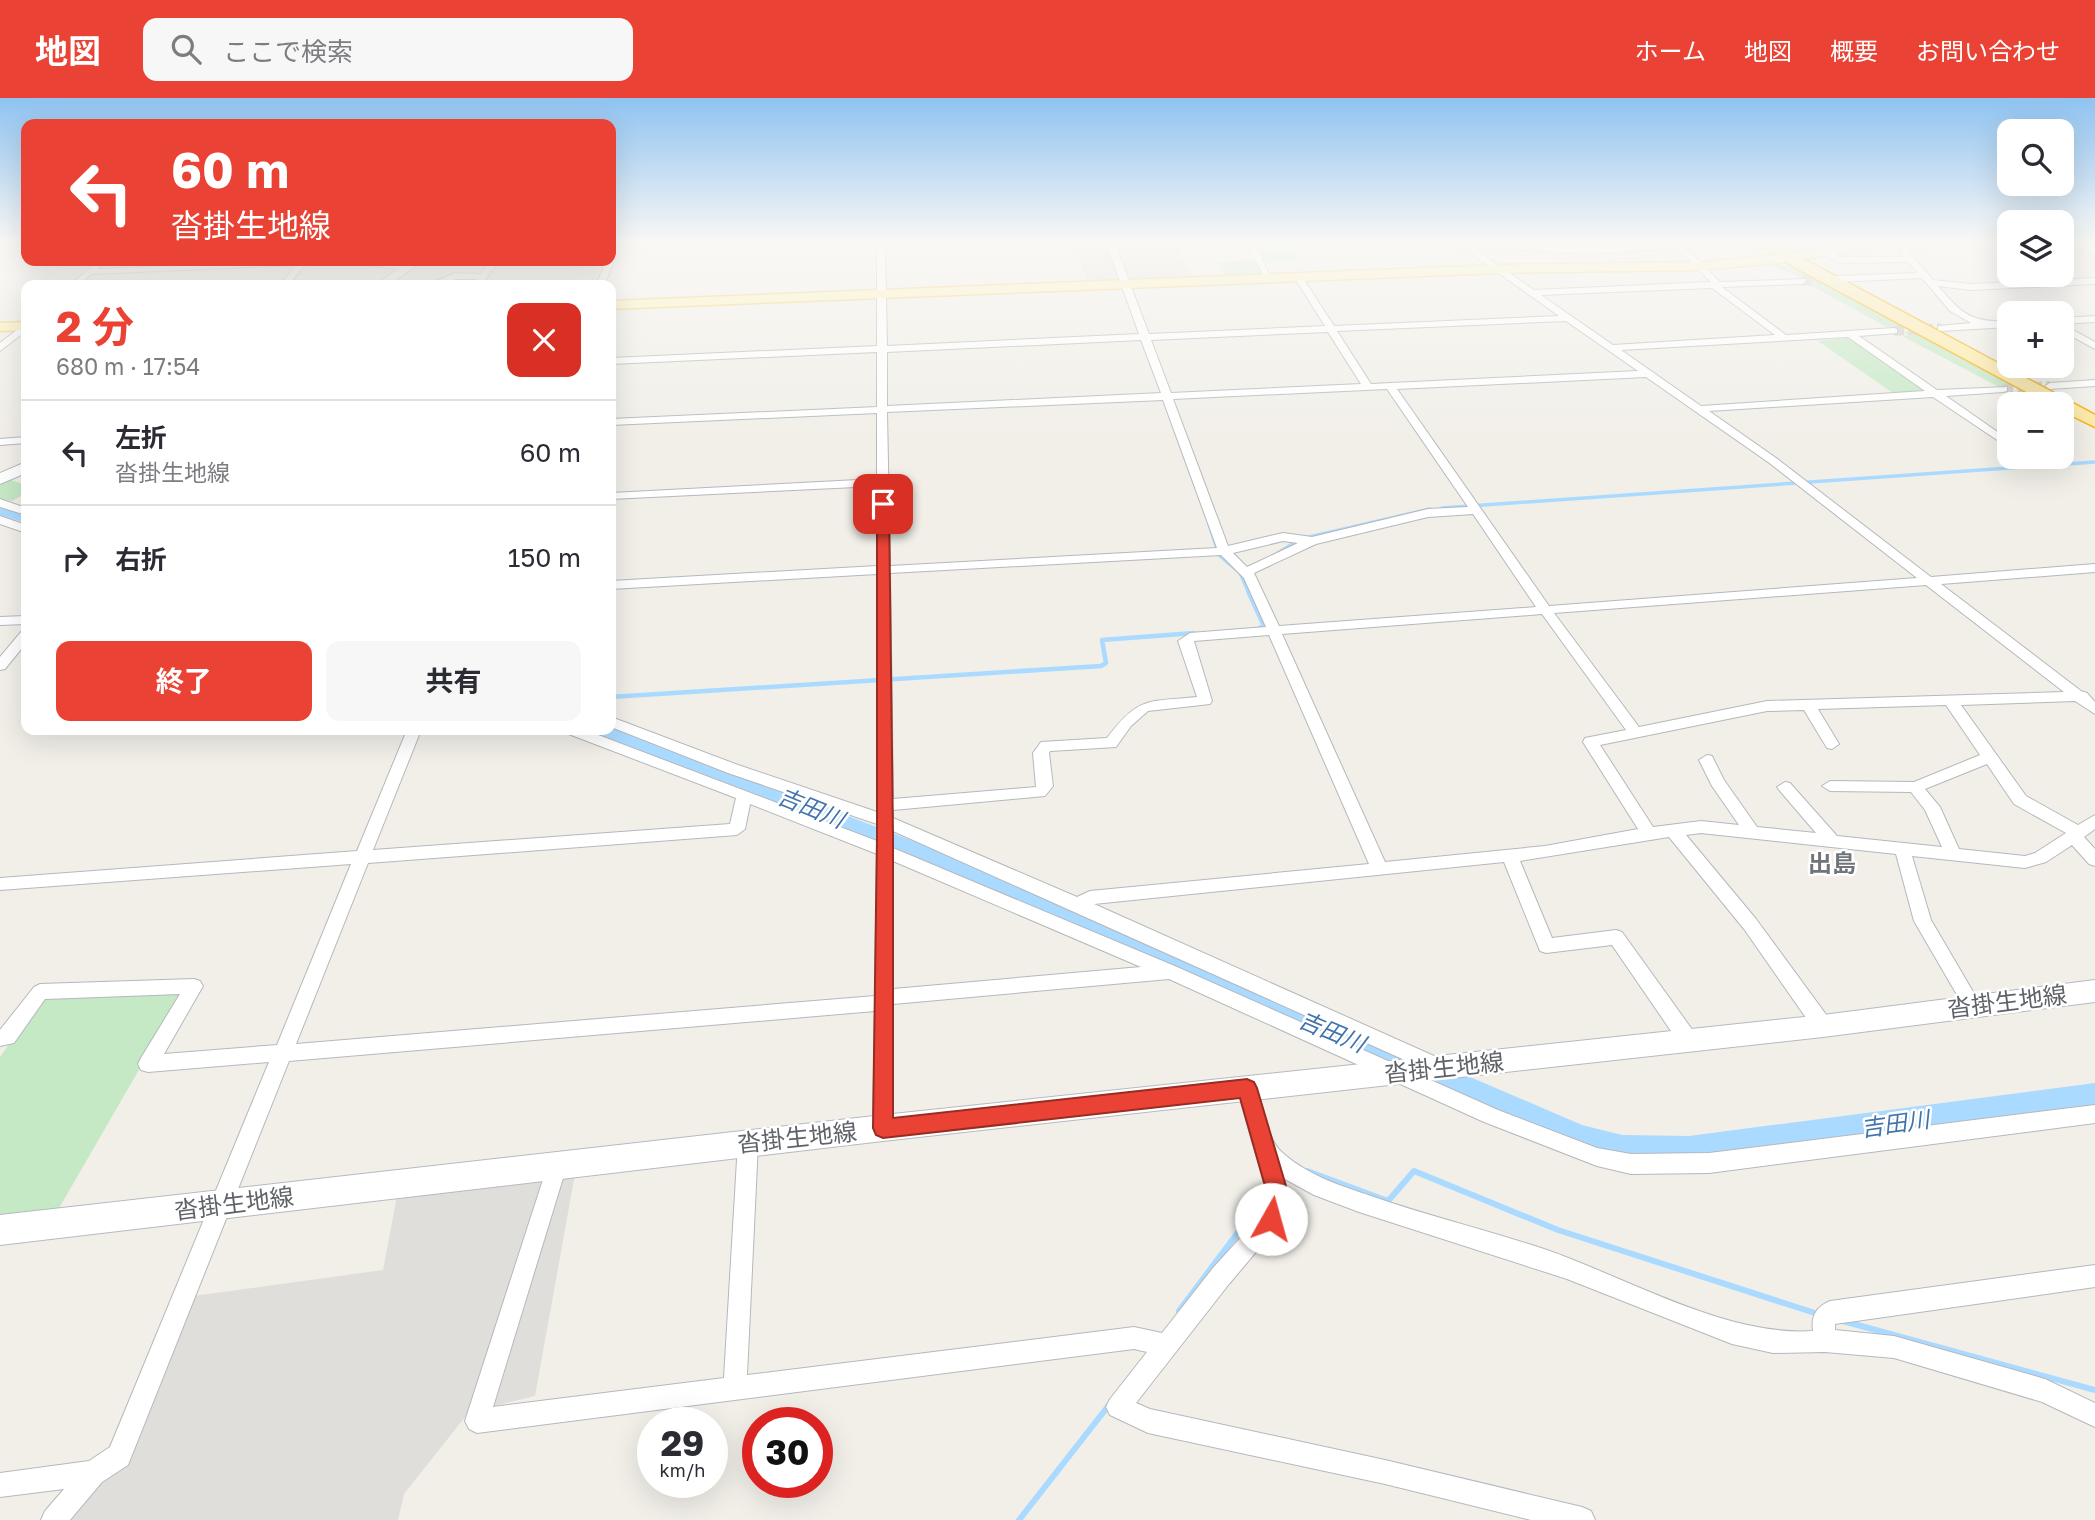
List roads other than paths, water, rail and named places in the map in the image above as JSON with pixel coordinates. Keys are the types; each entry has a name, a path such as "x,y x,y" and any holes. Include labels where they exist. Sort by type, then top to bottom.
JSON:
{"highway":[{"path":"1893,308 2095,422"}],"main road":[{"path":"0,329 21,327"},
{"path":"0,479 21,469"},
{"name":"沓掛生地線","path":"0,1230 748,1143 1823,1026 2095,991"}],"street":[{"path":"882,308 885,813 883,1128"},
{"path":"1134,308 1224,551 1246,572 1379,867"},
{"path":"1318,308 1368,387"},
{"path":"1554,308 1800,481 1929,581 2087,696 2095,709"},
{"path":"1745,308 1783,337"},
{"path":"1952,308 1982,326"},
{"path":"616,361 1568,318"},
{"path":"2074,320 2095,319"},
{"path":"1941,328 1997,325"},
{"path":"0,348 21,330"},
{"path":"1612,348 1894,331"},
{"path":"1849,333 1997,437"},
{"path":"2074,334 2095,346"},
{"path":"616,422 1648,374"},
{"path":"2050,386 2095,383"},
{"path":"1390,386 1546,611 1635,732"},
{"path":"1697,409 2003,389"},
{"path":"2,441 21,431"},
{"path":"2,441 21,440"},
{"path":"616,496 883,482"},
{"path":"0,503 21,510"},
{"path":"1246,572 1312,541 1428,513 1476,510"},
{"path":"0,520 21,526"},
{"path":"616,586 1224,551 1283,537 1312,541"},
{"path":"885,813 1040,792 1045,786 1041,753 1046,746 1111,743 1126,723 1144,707 1205,701 1185,641 1190,637 2095,568"},
{"path":"0,621 21,620"},
{"path":"0,666 21,641"},
{"path":"1649,832 1590,742 1768,706 2087,696"},
{"path":"1950,700 2020,800 2035,811 2086,828"},
{"path":"1808,705 1832,744"},
{"path":"616,725 733,769 885,813 1077,904 1441,1069"},
{"path":"54,1520 93,1473 119,1456 360,857 412,735"},
{"path":"585,735 744,794 885,851 1171,972 1550,1140 1597,1157 1631,1164 1709,1163 2095,1114"},
{"path":"1830,786 1915,787 1989,757"},
{"path":"1707,760 1717,782 1751,831"},
{"path":"1785,787 1831,840"},
{"path":"1915,787 1932,807 1953,854"},
{"path":"0,884 737,829 744,794"},
{"path":"1077,904 1090,898 1545,852 1672,829 1701,827 1751,831 2025,862 2040,858 2086,828"},
{"path":"2086,828 2095,860"},
{"path":"1672,829 1750,924 1823,1026"},
{"path":"1902,848 1923,921 1973,1007"},
{"path":"1508,855 1546,946 1616,937 1689,1041"},
{"path":"0,1038 7,1037 40,992 194,986 148,1064 884,1000 1171,972"},
{"path":"1247,1088 1275,1186 1271,1219 1118,1407 1148,1421 1385,1472 1582,1520"},
{"path":"735,1387 748,1143"},
{"path":"1264,1149 1282,1168 1306,1182 1398,1216 1568,1268 1674,1311 1757,1339 1801,1344 1825,1341 1894,1347 2045,1391 2095,1415"},
{"path":"557,1165 477,1421 1134,1338 1166,1345"},
{"path":"1825,1341 1823,1320 1830,1312 2095,1276"},
{"path":"0,1485 93,1473"}],"waterway":[{"path":"1442,508 2095,462"},
{"name":"吉田川","path":"0,509 21,516"},
{"path":"1305,538 1430,509"},
{"path":"1209,524 1219,555 1240,573 1249,593"},
{"path":"1278,553 1297,541"},
{"path":"1248,591 1264,626 1259,628"},
{"path":"616,697 1101,666 1106,663 1102,640 1194,633"},
{"name":"吉田川","path":"615,735 972,874 1578,1138 1622,1150 1689,1151 2095,1097"},
{"path":"1307,1171 1388,1201 1414,1171 1558,1230 1818,1314"},
{"path":"1179,1311 1266,1195"},
{"path":"1843,1321 2095,1390"},
{"path":"1019,1520 1109,1405"}],"tunnel":[{"path":"1894,331 1941,328"},
{"path":"2003,389 2050,386"}],"district":[{"name":"出島","path":"1832,864"}]}
